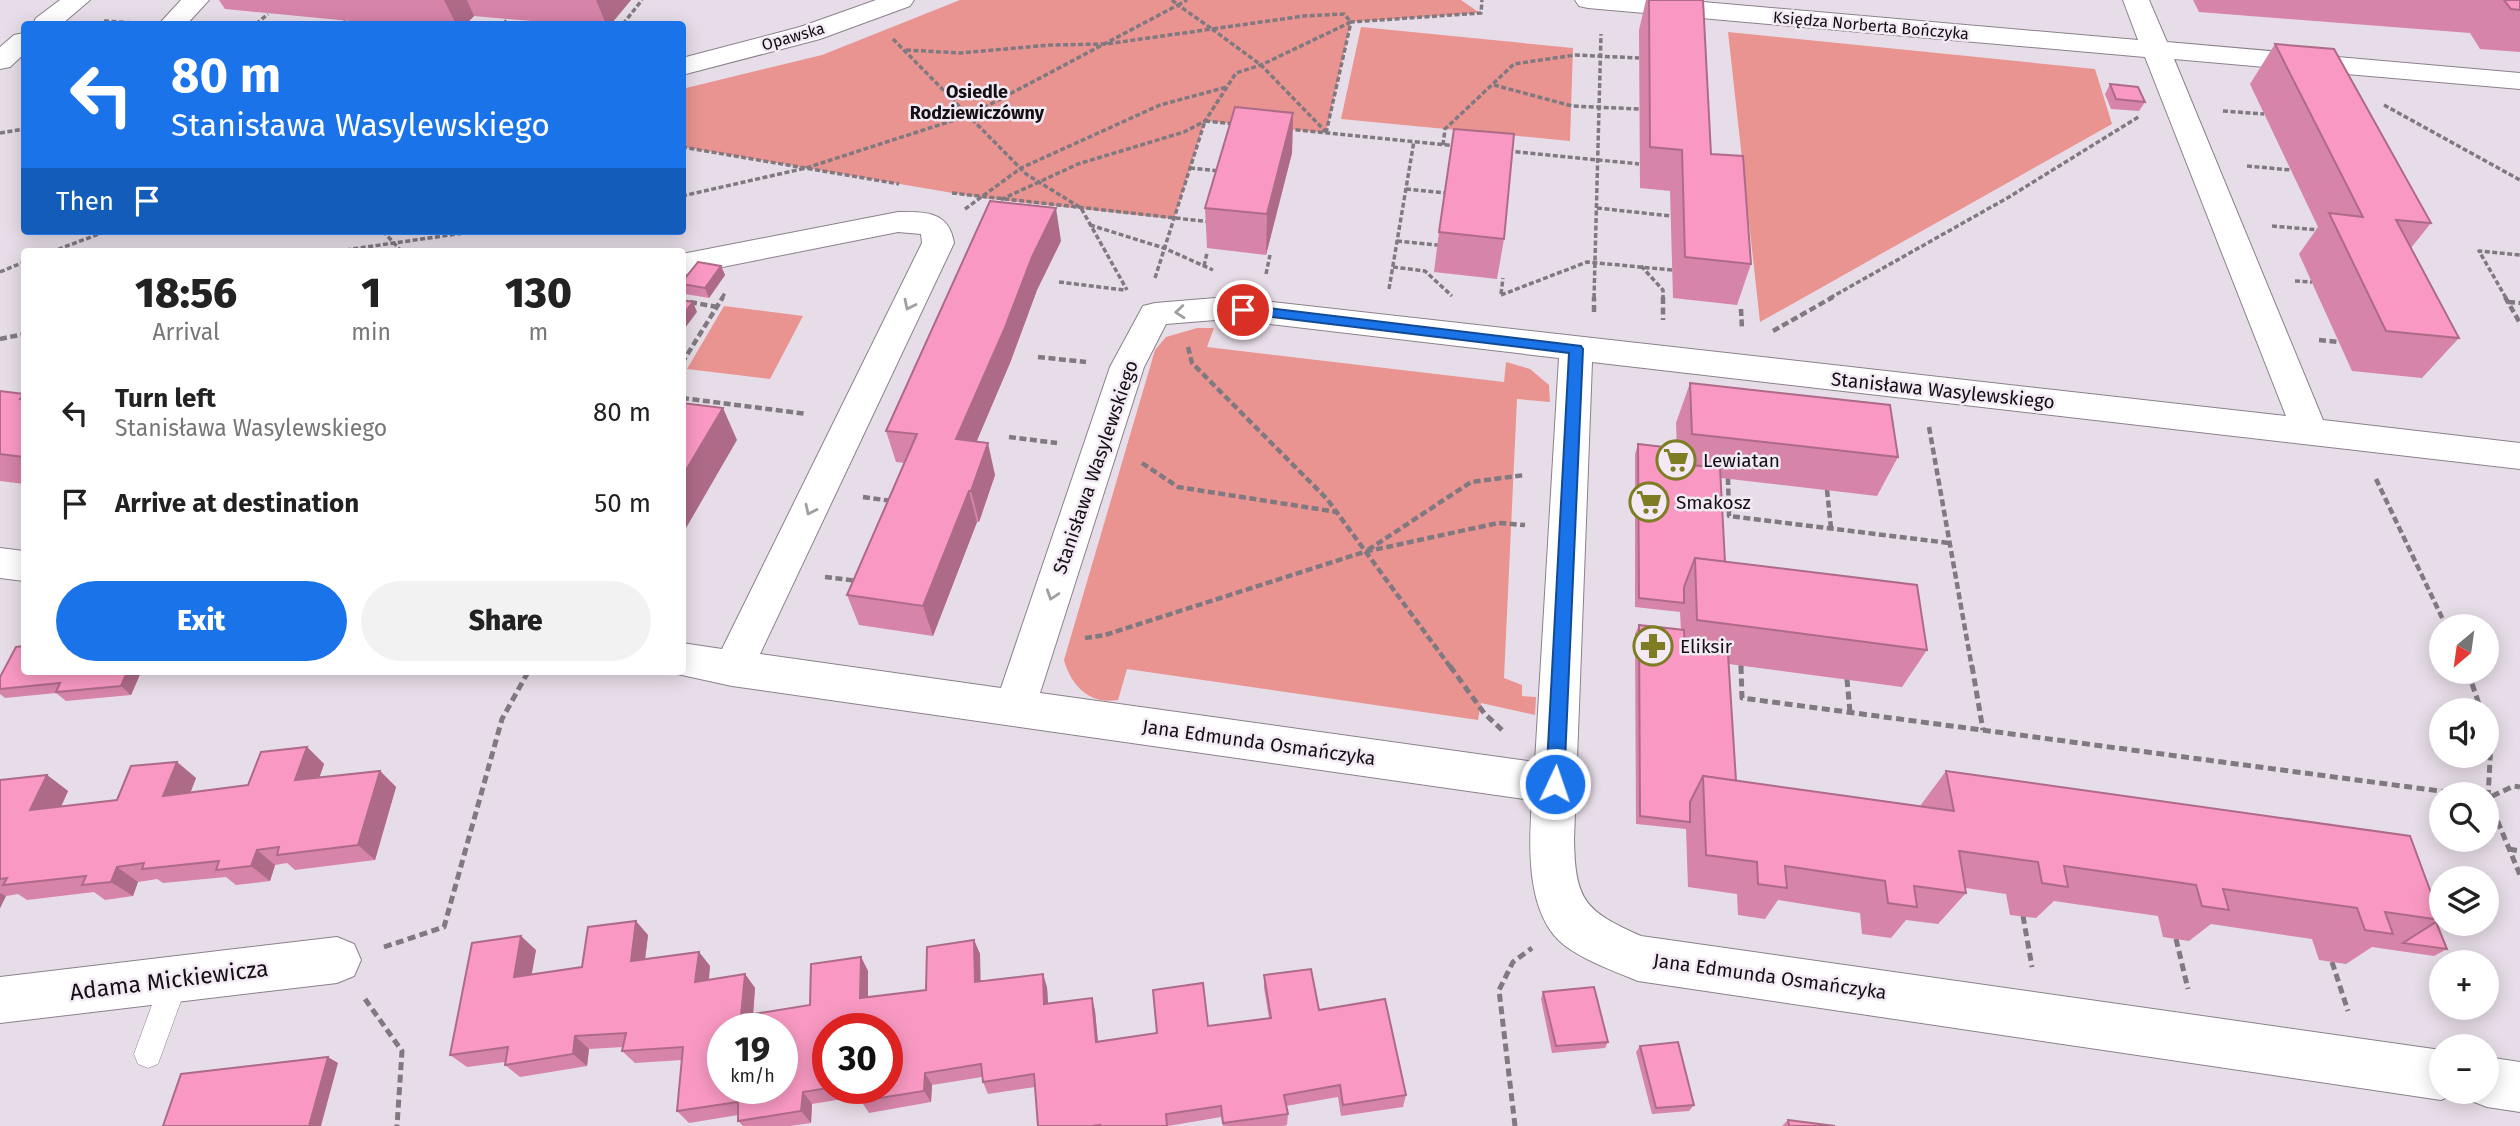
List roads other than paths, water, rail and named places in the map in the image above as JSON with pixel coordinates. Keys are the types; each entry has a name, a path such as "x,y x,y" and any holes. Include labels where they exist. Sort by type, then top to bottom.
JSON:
{"street":[{"path":"50,21 77,0"},
{"path":"175,21 196,0"},
{"name":"Opawska","path":"686,66 810,33 901,0"},
{"path":"2136,0 2154,51 2310,432"},
{"name":"Księdza Norberta Bończyka","path":"1595,1 2520,81"},
{"path":"0,61 21,44"},
{"path":"686,264 898,222 921,222 936,229 938,243 732,669"},
{"name":"Stanisława Wasylewskiego","path":"1015,707 1126,367 1150,311 1228,308 2520,456"},
{"path":"1555,784 1571,469 1583,350"},
{"path":"0,563 21,566"},
{"name":"Jana Edmunda Osmańczyka","path":"686,661 1555,784 1551,857 1558,896 1577,927 1638,958 2429,1073"},
{"name":"Adama Mickiewicza","path":"0,1000 337,960"},
{"path":"2499,1084 2520,1087"}],"lane":[{"path":"148,1054 175,979"}],"place":[{"name":"Lewiatan","path":"1676,460"},
{"name":"Smakosz","path":"1649,502"},
{"name":"Eliksir","path":"1653,646"}],"district":[{"name":"Osiedle Rodziewiczówny","path":"977,102"}]}
